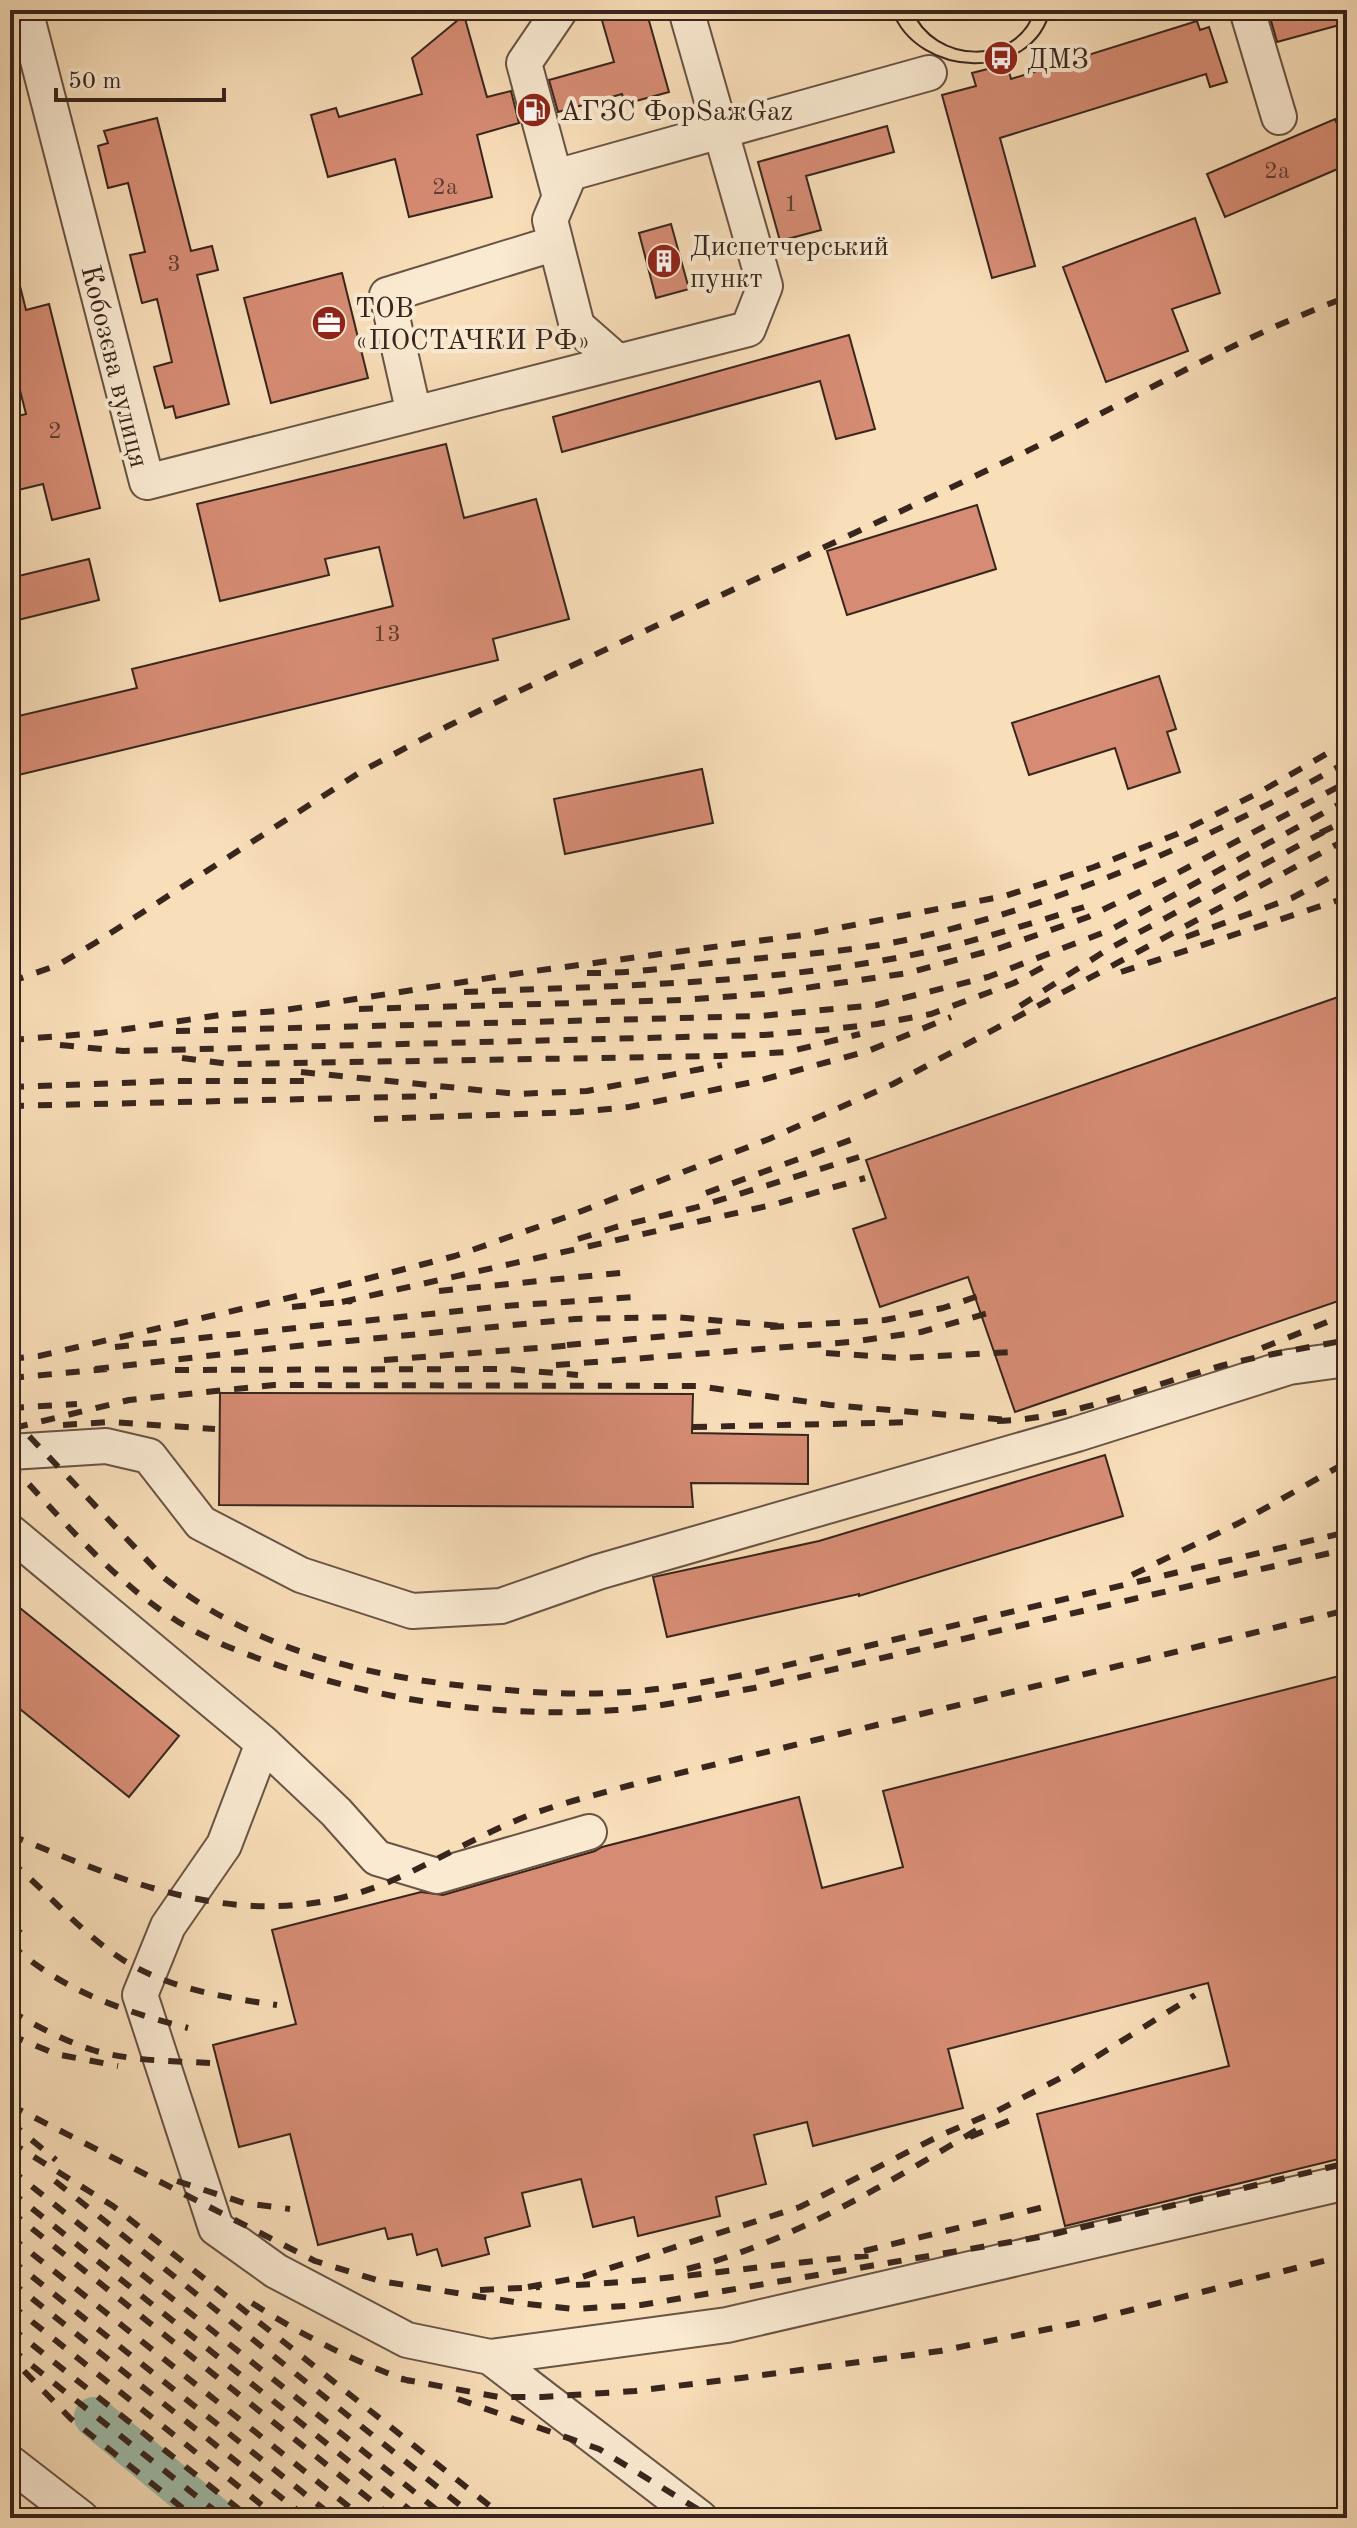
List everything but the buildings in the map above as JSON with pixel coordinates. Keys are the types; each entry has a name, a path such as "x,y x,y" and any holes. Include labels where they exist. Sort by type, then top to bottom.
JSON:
{"street":[{"name":"Кобозєва вулиця","path":"25,10 147,482 618,362"},
{"path":"560,10 524,63 560,197"},
{"path":"686,10 720,133 765,286 748,329 618,362 577,326 550,220 570,173 720,133 929,73"},
{"path":"1247,10 1279,117"},
{"path":"414,414 387,295 556,243"},
{"path":"10,1452 106,1446 149,1456 201,1523 301,1575 412,1611 501,1606 598,1572 1077,1434 1289,1367 1347,1359"},
{"path":"10,1532 263,1743 336,1812 377,1858 437,1876 589,1832"},
{"path":"263,1743 224,1845 168,1926 140,1995 216,2228 276,2271 407,2340 490,2357 727,2325 1347,2182"},
{"path":"490,2357 700,2518"},
{"path":"10,2463 81,2518"}],"waterway":[{"path":"94,2417 216,2518"}],"tram line":[{"path":"892,10 905,33 925,49 948,60 974,63 999,60 1022,50 1039,34 1050,10"},
{"path":"912,10 923,28 938,41 956,49 975,52 1011,42 1025,29 1035,10"},
{"path":"973,10 976,20"},
{"path":"991,10 992,14"}],"railway":[{"path":"10,982 58,965 362,771 434,733 992,468 1256,335 1347,297"},
{"path":"10,1040 100,1033 220,1015 279,1011 527,972 802,935 1005,896 1094,867 1177,834 1260,792 1347,742"},
{"path":"587,973 641,971 841,950 906,940 964,926 1133,867 1241,818 1347,762"},
{"path":"359,1009 682,1000 764,994 908,973 1000,948 1088,917 1170,877 1347,782"},
{"path":"176,1031 760,1016 876,1005 988,977 1110,930 1347,800"},
{"path":"1320,833 1347,820"},
{"path":"1020,1006 1105,951 1329,829"},
{"path":"10,1359 39,1356 455,1256 769,1139 893,1084 1347,839"},
{"path":"1186,937 1292,898 1347,868"},
{"path":"1121,972 1342,899"},
{"path":"464,992 687,982 797,973 952,946 1084,907"},
{"path":"60,1045 123,1051 764,1035 877,1024 931,1014 1014,983 1047,965"},
{"path":"374,1119 577,1112 629,1107 758,1081 868,1051 951,1017"},
{"path":"182,1058 230,1064 721,1056 788,1052 860,1034"},
{"path":"301,1072 517,1094 587,1091 722,1065"},
{"path":"10,1087 174,1081 314,1081"},
{"path":"10,1106 437,1096"},
{"path":"706,1193 853,1139"},
{"path":"578,1239 694,1208 859,1157"},
{"path":"342,1302 776,1204 865,1178"},
{"path":"439,1291 629,1272"},
{"path":"770,1327 885,1320 943,1308 987,1293"},
{"path":"115,1347 506,1306 634,1297"},
{"path":"292,1307 352,1301"},
{"path":"556,1365 850,1342 921,1332 992,1312"},
{"path":"1262,1348 1347,1314"},
{"path":"95,1369 575,1319 675,1317 781,1326"},
{"path":"567,1345 734,1330"},
{"path":"997,1421 1078,1409 1227,1364 1347,1340"},
{"path":"384,1360 576,1345"},
{"path":"826,1353 901,1358 1011,1352"},
{"path":"10,1378 107,1369"},
{"path":"175,1370 508,1369 578,1375"},
{"path":"14,1428 129,1400 274,1385 698,1386 830,1405 1009,1420"},
{"path":"10,1408 77,1404"},
{"path":"10,1416 163,1577 237,1625 317,1657 358,1668 401,1677 502,1689 609,1693 664,1688 754,1673 1347,1532"},
{"path":"63,1425 110,1422 215,1429"},
{"path":"693,1427 917,1422"},
{"path":"1132,1575 1239,1523 1347,1462"},
{"path":"10,1464 89,1548 131,1587 177,1621 207,1637 260,1659 346,1686 436,1703 527,1712 634,1709 754,1688 1347,1549"},
{"path":"10,1835 102,1871 193,1898 240,1905 287,1906 335,1899 384,1884 515,1821 572,1801 1347,1610"},
{"path":"10,1861 81,1928 128,1963 181,1986 277,2005"},
{"path":"10,1924 29,1940"},
{"path":"10,1944 51,1975 94,1997 188,2028"},
{"path":"528,2287 582,2277 800,2207 1072,2072 1195,1995"},
{"path":"10,2011 96,2051 138,2059 210,2063"},
{"path":"10,2035 56,2054 118,2066"},
{"path":"10,2105 315,2261 380,2281 573,2309 641,2305 1046,2236 1347,2163"},
{"path":"970,2137 1020,2116"},
{"path":"10,2122 56,2160"},
{"path":"687,2269 764,2243 837,2210 978,2129"},
{"path":"10,2142 113,2206 505,2518"},
{"path":"10,2169 447,2518"},
{"path":"55,2181 476,2518"},
{"path":"177,2181 244,2203 290,2209"},
{"path":"10,2191 420,2518"},
{"path":"864,2251 1052,2205"},
{"path":"10,2211 393,2518"},
{"path":"10,2236 363,2518"},
{"path":"576,2285 878,2255"},
{"path":"401,2379 499,2397 542,2397 635,2391 741,2378 940,2351 1088,2321 1347,2255"},
{"path":"10,2259 335,2518"},
{"path":"10,2281 307,2518"},
{"path":"480,2290 540,2287"},
{"path":"252,2303 328,2346 409,2381"},
{"path":"10,2304 278,2518"},
{"path":"10,2327 250,2518"},
{"path":"10,2348 224,2518"},
{"path":"24,2371 71,2419 195,2518"},
{"path":"458,2399 599,2449 712,2518"}],"place":[{"name":"ДМЗ","path":"1001,58"},
{"name":"АГЗС ФорSажGaz","path":"534,110"},
{"name":"Диспетчерський пункт","path":"664,261"},
{"name":"ТОВ «ПОСТАЧКИ РФ»","path":"329,323"}]}
